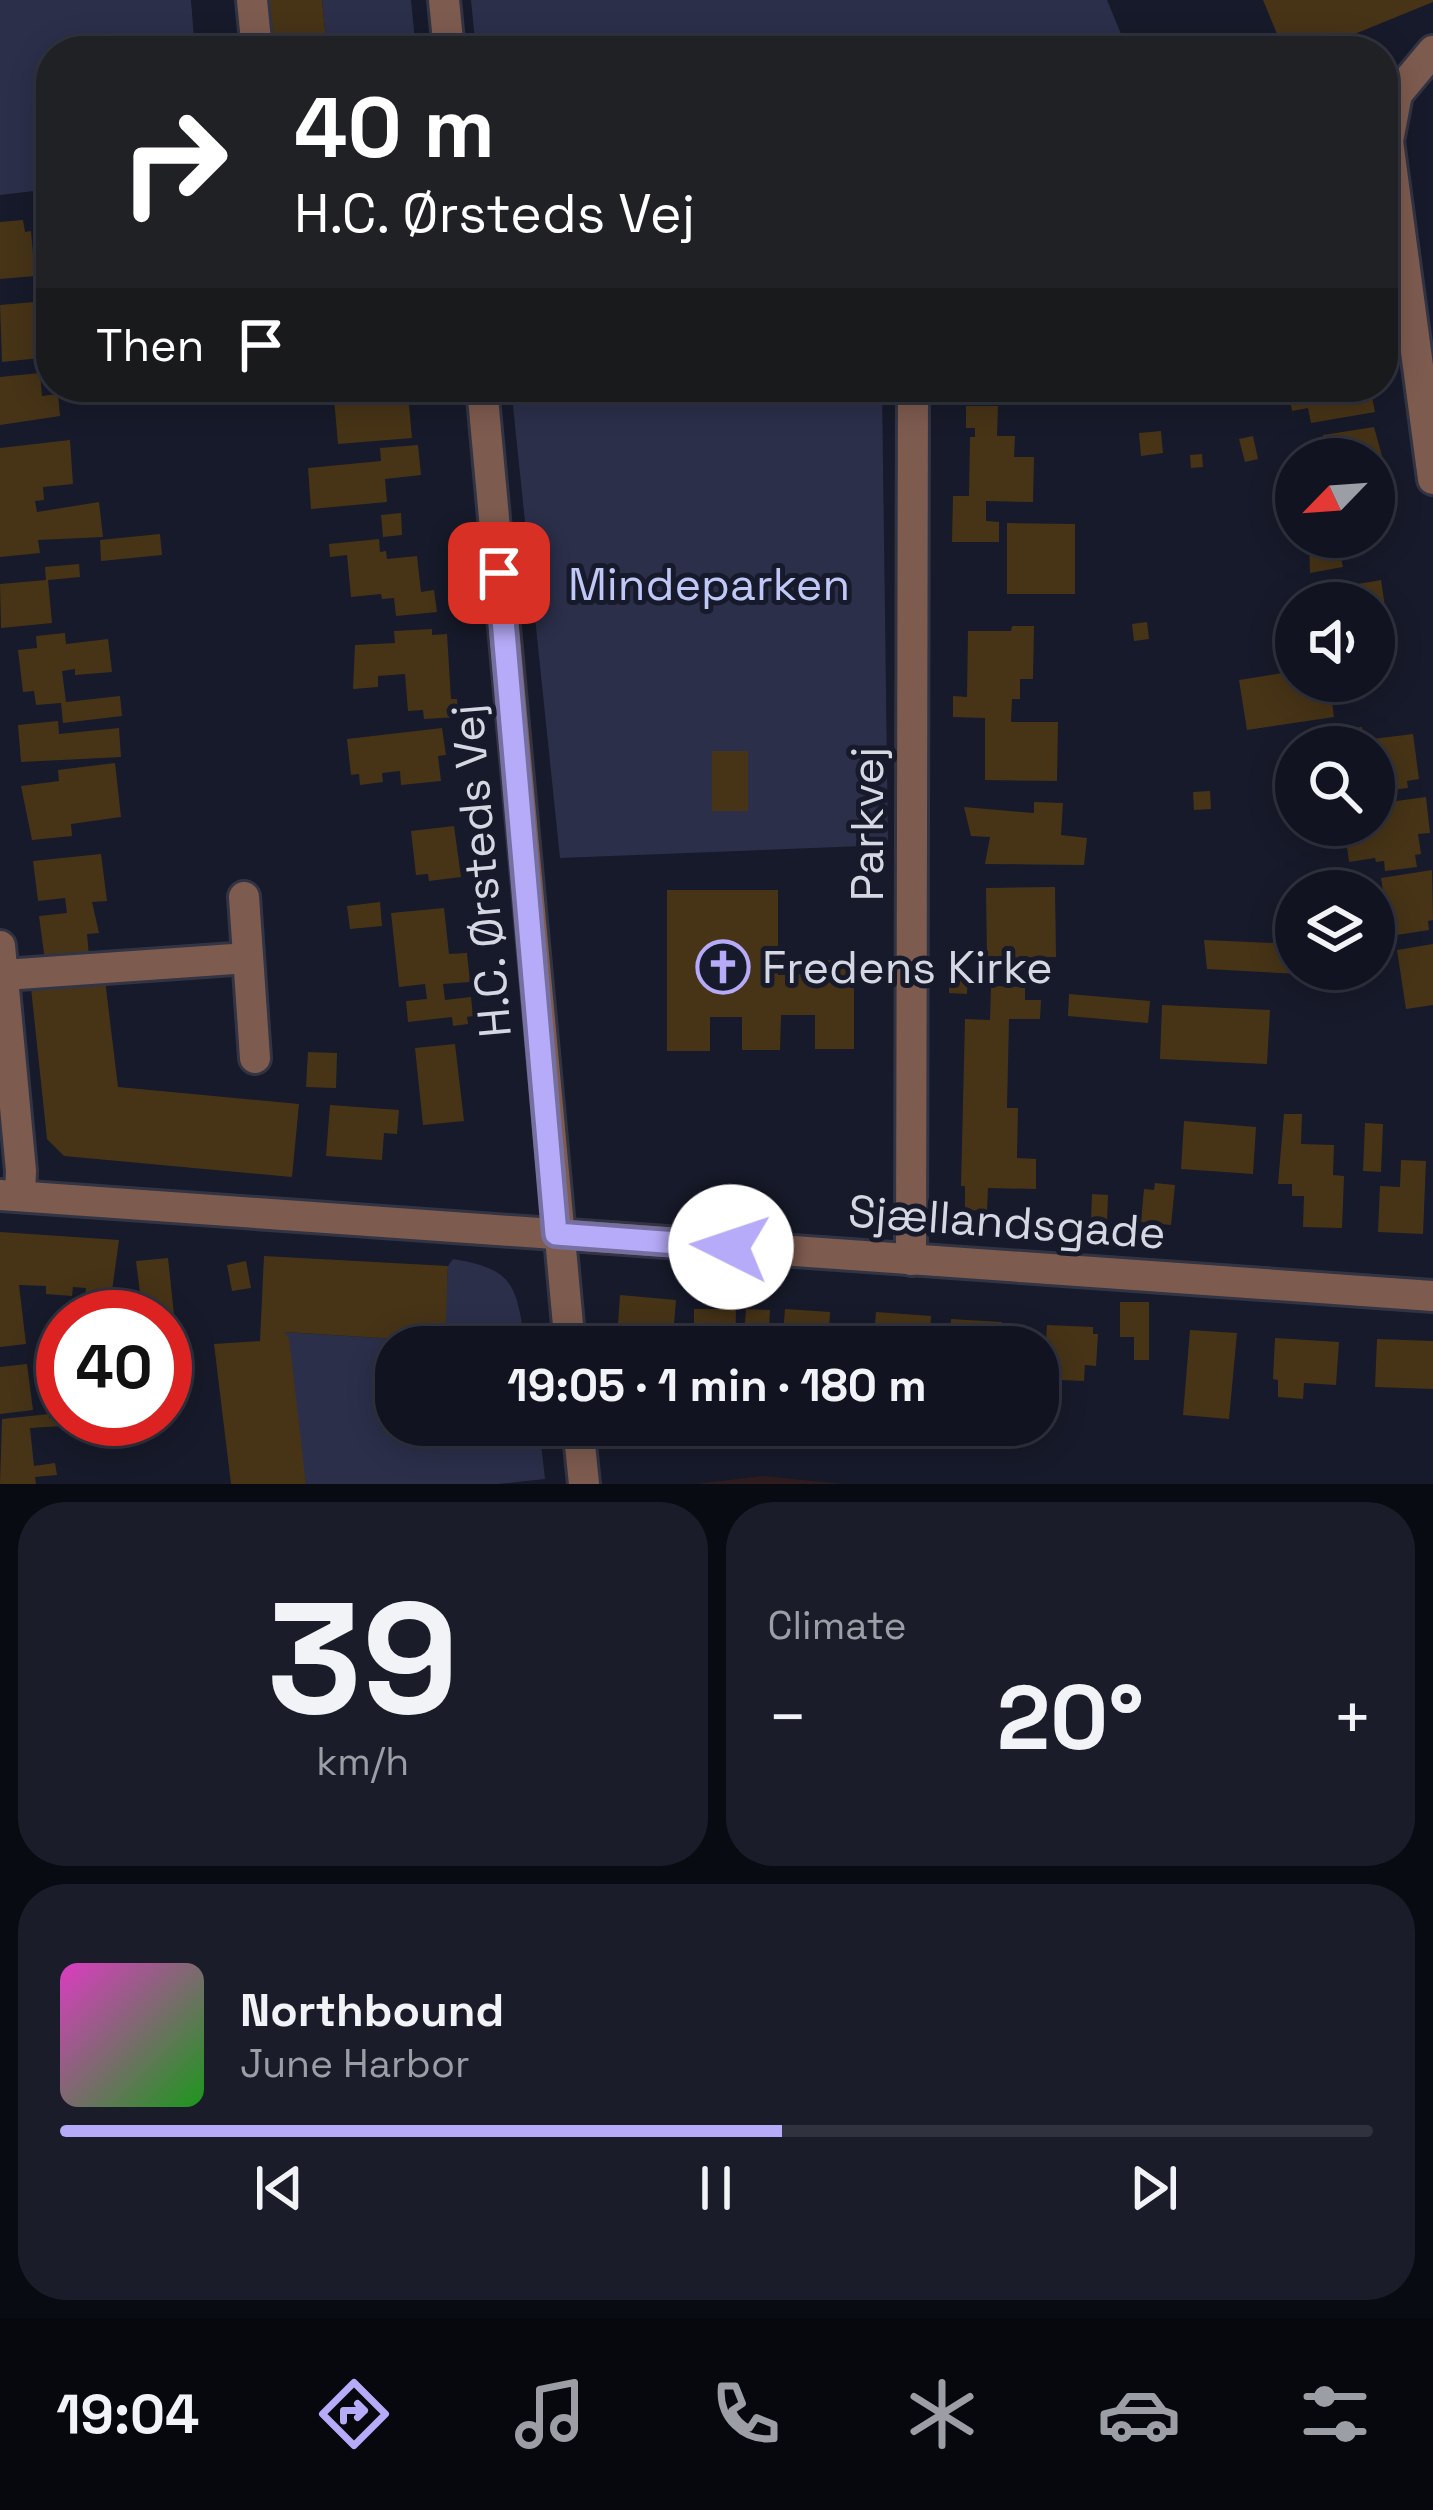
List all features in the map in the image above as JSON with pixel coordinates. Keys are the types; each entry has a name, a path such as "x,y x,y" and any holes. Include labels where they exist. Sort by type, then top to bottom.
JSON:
{"street":[{"path":"252,0 256,36"},
{"path":"444,0 448,36"},
{"path":"1398,83 1433,51"},
{"path":"1398,216 1433,479"},
{"name":"H.C. Ørsteds Vej","path":"483,402 567,1326"},
{"name":"Parkvej","path":"911,1260 913,402"},
{"path":"244,897 255,1058"},
{"path":"10,1196 21,1172 2,961 248,958"},
{"name":"Sjællandsgade","path":"10,1196 1433,1296"},
{"path":"580,1446 584,1484"}],"shaded area":[{"path":"763,1476 843,1484 695,1484"}],"green space":[{"path":"0,0 191,0 194,36 36,36 36,191 0,195"},
{"path":"322,0 411,0 415,36 326,36"},
{"path":"471,0 1107,0 1122,36 475,36"},
{"name":"Mindeparken","path":"513,402 882,402 888,845 560,858"},
{"path":"453,1259 502,1276 515,1296 522,1326 445,1326 448,1266"},
{"path":"284,1332 375,1338 375,1446 541,1446 545,1479 498,1484 306,1484"}],"building":[{"path":"260,0 322,0 326,36 264,36"},
{"path":"1263,0 1433,0 1350,36 1278,36"},
{"path":"23,220 25,232 31,231 35,276 0,279 0,222"},
{"path":"36,302 36,358 2,362 0,305"},
{"path":"36,373 36,402 59,402 60,416 0,425 0,377"},
{"path":"334,402 409,402 412,438 338,444"},
{"path":"1290,402 1373,402 1375,412 1311,423 1308,408 1292,411"},
{"path":"966,406 998,406 997,436 1015,436 1014,457 1034,457 1033,502 986,501 986,521 999,522 999,542 952,542 953,496 969,496 970,437 975,437 975,428 966,428"},
{"path":"1374,427 1377,438 1324,438"},
{"path":"1161,431 1163,453 1141,456 1139,433"},
{"path":"1253,436 1258,459 1245,462 1239,439"},
{"path":"70,440 73,484 43,487 44,500 35,501 37,512 99,502 103,537 38,540 40,553 0,557 0,448"},
{"path":"418,445 421,475 385,479 387,502 311,509 308,468 381,461 380,448"},
{"path":"1202,454 1203,467 1191,468 1190,455"},
{"path":"401,513 402,535 383,537 381,515"},
{"path":"1007,523 1075,524 1075,594 1007,594"},
{"path":"160,534 162,555 101,561 100,540"},
{"path":"379,539 380,552 386,551 387,559 417,556 421,592 434,590 437,612 396,616 394,598 382,599 381,594 351,597 347,555 330,557 329,544"},
{"path":"1310,558 1341,558 1343,567 1310,573"},
{"path":"79,564 80,577 48,580 52,623 1,628 0,584 46,580 45,567"},
{"path":"1147,622 1149,639 1134,641 1132,624"},
{"path":"1012,626 1034,626 1033,679 1020,679 1020,699 1012,699 1011,722 1058,722 1057,781 985,780 985,718 953,717 953,696 967,697 968,631 1011,631"},
{"path":"432,629 432,635 447,634 451,699 457,699 458,717 424,719 423,710 408,711 405,674 378,676 378,687 353,689 355,645 395,643 394,631"},
{"path":"65,633 66,644 108,639 112,672 75,675 75,669 62,671 66,702 120,696 122,716 63,723 61,703 36,705 34,691 23,692 18,650 37,648 36,636"},
{"path":"1275,674 1275,702 1332,702 1334,717 1247,730 1239,680"},
{"path":"58,721 59,734 119,728 121,757 21,762 18,725"},
{"path":"442,728 446,755 438,756 441,781 401,785 400,771 382,773 383,782 360,785 359,774 351,775 347,739"},
{"path":"1413,734 1419,779 1407,781 1408,788 1395,790 1395,736"},
{"path":"712,751 748,751 748,811 712,811"},
{"path":"115,763 121,817 71,824 72,836 32,840 21,786 59,781 58,770"},
{"path":"1210,791 1211,809 1194,810 1193,792"},
{"path":"1426,797 1430,833 1418,834 1421,854 1415,855 1417,867 1385,870 1384,861 1375,858 1349,862 1347,846 1395,846 1395,801"},
{"path":"1034,802 1063,803 1061,835 1087,838 1084,865 985,864 990,837 971,836 964,807 1034,813"},
{"path":"454,826 461,877 429,881 428,874 416,875 411,831"},
{"path":"101,854 107,901 92,902 99,933 87,934 89,956 45,961 39,916 67,913 65,898 38,901 33,861"},
{"path":"1432,870 1429,930 1395,935 1395,876"},
{"path":"1055,887 1056,957 987,958 986,888"},
{"name":"Fredens Kirke","path":"667,890 778,890 778,975 814,974 814,960 854,960 854,1049 815,1049 815,1015 781,1015 780,1050 742,1050 742,1017 710,1017 710,1051 667,1051"},
{"path":"380,902 382,926 350,929 347,906"},
{"path":"444,908 449,954 467,953 470,982 443,984 445,1000 471,997 473,1016 467,1017 468,1024 453,1026 452,1017 408,1022 406,1001 427,999 425,984 399,987 391,913"},
{"path":"1204,940 1275,943 1275,973 1207,969"},
{"path":"1433,944 1433,1005 1406,1009 1397,950"},
{"path":"949,970 968,970 967,994 949,993"},
{"path":"105,980 118,1087 299,1104 292,1177 64,1156 47,1139 31,988"},
{"path":"991,986 1025,987 1025,1000 1041,1000 1040,1019 1009,1019 1007,1108 1018,1108 1017,1158 1036,1159 1036,1189 988,1188 987,1211 965,1210 965,1186 961,1186 965,1019 990,1020"},
{"path":"1069,994 1150,1001 1148,1023 1068,1016"},
{"path":"1162,1005 1270,1010 1267,1064 1160,1059"},
{"path":"455,1044 464,1121 423,1125 415,1048"},
{"path":"308,1052 337,1053 336,1088 306,1087"},
{"path":"330,1105 399,1110 397,1134 384,1133 382,1160 326,1156"},
{"path":"1284,1114 1302,1114 1301,1144 1334,1145 1333,1175 1344,1176 1342,1228 1303,1227 1304,1196 1292,1196 1292,1184 1278,1184"},
{"path":"1184,1121 1256,1127 1253,1174 1181,1169"},
{"path":"1365,1123 1383,1124 1381,1172 1363,1171"},
{"path":"1401,1160 1426,1161 1423,1234 1378,1232 1380,1186 1400,1187"},
{"path":"1155,1183 1175,1185 1171,1225 1141,1222 1144,1189 1154,1190"},
{"path":"1092,1194 1108,1195 1107,1222 1091,1221"},
{"path":"0,1232 119,1240 112,1290 19,1285 26,1344 0,1347"},
{"path":"264,1256 448,1266 446,1326 375,1326 375,1338 284,1332 289,1338 306,1484 231,1484 214,1344 260,1341"},
{"path":"168,1258 171,1290 140,1290 136,1261"},
{"path":"246,1261 251,1288 232,1291 227,1265"},
{"path":"620,1295 676,1300 674,1326 618,1326"},
{"path":"1120,1302 1149,1302 1149,1360 1134,1360 1134,1337 1120,1337"},
{"path":"694,1309 736,1309 736,1326 694,1326"},
{"path":"746,1309 770,1310 769,1326 745,1326"},
{"path":"785,1309 830,1312 829,1326 784,1326"},
{"path":"876,1312 931,1316 930,1326 875,1326"},
{"path":"951,1319 1002,1322 1002,1326 950,1326"},
{"path":"1047,1325 1093,1327 1093,1334 1098,1334 1096,1366 1085,1365 1084,1381 1059,1380 1059,1326"},
{"path":"1190,1330 1237,1333 1229,1419 1183,1415"},
{"path":"1275,1338 1339,1342 1336,1385 1304,1383 1303,1399 1278,1397 1278,1380 1273,1379"},
{"path":"1377,1339 1433,1341 1433,1389 1375,1387"},
{"path":"27,1364 33,1410 0,1414 0,1367"},
{"path":"36,1415 36,1428 30,1428 34,1466 55,1463 57,1475 35,1477 36,1484 0,1484 2,1419"}],"place":[{"name":"Fredens Kirke","path":"723,967"}],"route":[{"path":"499,573 556,1234 731,1247"}]}
